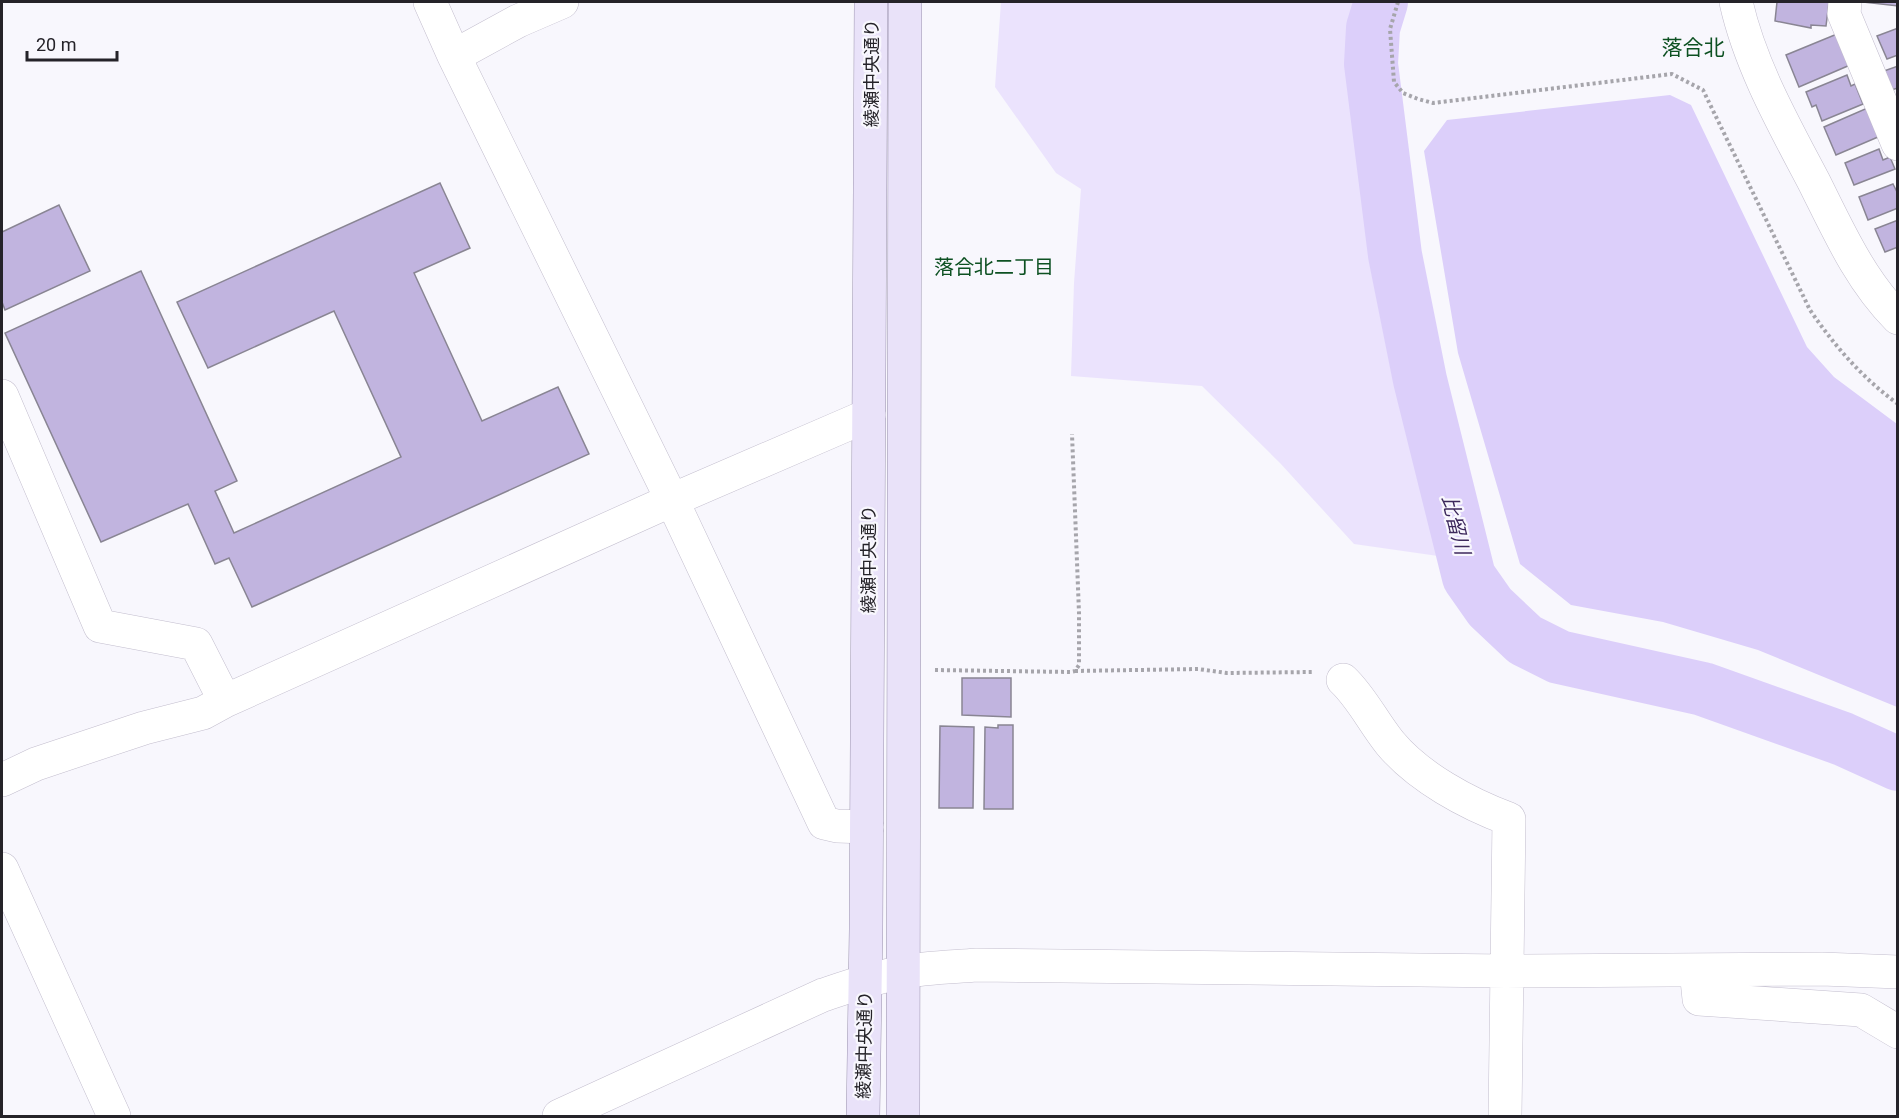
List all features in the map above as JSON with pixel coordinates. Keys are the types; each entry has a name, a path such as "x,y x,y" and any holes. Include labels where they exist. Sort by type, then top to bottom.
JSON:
{"main road":[{"name":"綾瀬中央通り","path":"863,1116 867,827 871,2"},
{"name":"綾瀬中央通り","path":"903,1116 904,2"}],"street":[{"path":"430,2 454,56 672,500 824,823 867,827"},
{"path":"454,56 518,21 562,2"},
{"path":"1736,2 1760,72 1858,269 1892,302"},
{"path":"1845,2 1844,14 1898,144"},
{"path":"2,396 100,626 196,644 225,701"},
{"path":"2,780 36,764 144,728 203,713 225,701 672,500 869,415"},
{"path":"1343,680 1354,691 1389,742 1407,762 1434,780 1509,819 1505,1116"},
{"path":"2,869 114,1116"},
{"path":"559,1116 823,995 865,981 904,972 977,965 1506,970 1822,969 1898,972"},
{"path":"1696,970 1699,999 1861,1010 1898,1032"}],"path":[{"path":"1398,2 1390,28 1394,82 1403,93 1418,99 1433,103 1672,74 1703,90 1810,310 1830,339 1854,366 1898,404"},
{"path":"1072,434 1079,613 1079,665 1075,671"},
{"path":"939,670 1198,669 1227,673 1308,671 1335,676 1343,680"}],"shaded area":[{"path":"1001,2 1362,2 1349,69 1438,556 1354,544 1280,463 1202,386 1071,376 1074,283 1081,189 1056,173 995,87"},
{"path":"1670,95 1691,105 1807,347 1834,377 1897,424 1897,707 1758,650 1663,622 1571,605 1520,564 1458,353 1424,151 1447,120"}],"building":[{"path":"1777,2 1829,2 1826,26 1811,25 1811,28 1775,21"},
{"path":"1863,2 1898,2 1898,6"},
{"path":"1898,28 1898,55 1887,59 1877,36"},
{"path":"1837,34 1850,65 1799,87 1786,55"},
{"path":"1898,66 1898,88 1891,90 1884,71"},
{"path":"1847,75 1851,86 1855,84 1863,104 1822,121 1816,105 1812,107 1806,92"},
{"path":"1872,106 1878,137 1836,155 1824,127"},
{"path":"1879,149 1883,160 1890,157 1895,169 1854,185 1845,163"},
{"path":"440,183 470,248 414,273 482,421 558,387 589,454 252,607 229,558 215,564 188,504 101,542 5,333 141,271 237,481 215,491 234,533 401,457 334,311 208,368 177,302"},
{"path":"1893,184 1898,194 1898,208 1868,220 1859,197"},
{"path":"59,205 90,271 5,310 2,302 2,232"},
{"path":"1898,220 1898,247 1885,252 1875,229"},
{"path":"962,678 1011,678 1011,717 962,715"},
{"path":"998,725 1013,725 1013,809 984,809 985,727 998,728"},
{"path":"940,726 974,727 973,808 939,808"}],"waterway":[{"name":"比留川","path":"1381,2 1373,28 1371,64 1395,255 1420,380 1469,577 1490,607 1525,640 1559,657 1703,689 1843,739 1898,764"}],"district":[{"name":"落合北","path":"1693,48"},
{"name":"落合北二丁目","path":"994,267"}]}
